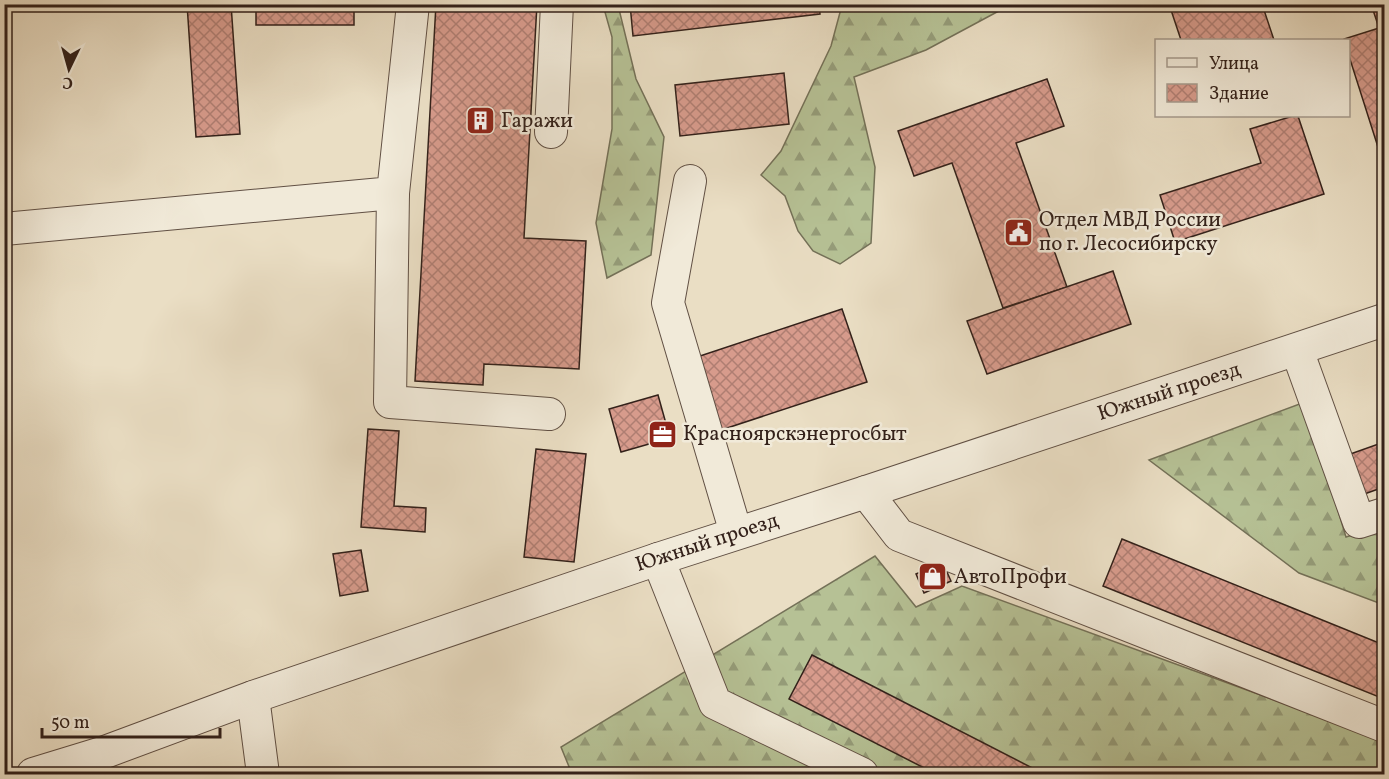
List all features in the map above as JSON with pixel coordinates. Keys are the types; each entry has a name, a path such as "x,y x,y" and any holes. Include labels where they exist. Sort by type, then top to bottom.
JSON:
{"street":[{"path":"413,4 393,193 390,402 549,414"},
{"path":"551,132 557,4"},
{"path":"690,181 668,303 736,533"},
{"path":"4,228 393,193"},
{"name":"Южный проезд","path":"33,774 105,752 253,697 658,559 1384,321"},
{"path":"1297,350 1359,522 1384,514"},
{"path":"866,492 899,535 1384,726"},
{"path":"658,559 715,703 862,774"},
{"path":"253,697 262,774"}],"green space":[{"path":"603,5 618,5 636,79 664,137 651,255 607,278 596,223 612,129 612,37"},
{"path":"842,5 1010,5 926,50 854,77 875,167 871,243 840,264 813,251 798,231 785,196 761,175 781,151 831,46"},
{"path":"1305,402 1346,537 1384,525 1384,605 1299,573 1149,460"},
{"path":"875,556 916,607 962,586 1384,740 1384,774 572,774 561,747"}],"building":[{"path":"187,4 231,4 240,134 196,137"},
{"path":"256,4 354,4 354,25 256,25"},
{"name":"Гаражи","path":"436,4 537,4 524,238 586,241 579,369 484,364 483,385 415,381"},
{"path":"630,4 819,4 820,14 633,36"},
{"path":"1169,4 1262,4 1274,39 1181,39"},
{"path":"1371,4 1384,4 1384,166 1350,59 1350,39 1344,39 1379,28"},
{"path":"784,73 789,124 680,136 675,85"},
{"path":"1047,79 1064,126 1016,143 1067,287 1003,308 952,163 914,176 898,131"},
{"path":"1290,117 1298,117 1324,194 1175,242 1160,195 1261,163 1250,129"},
{"path":"1113,271 1131,324 987,374 967,321"},
{"path":"842,309 867,382 721,430 697,357"},
{"path":"658,395 670,438 621,452 609,409"},
{"path":"368,429 399,431 394,506 426,508 425,532 361,527"},
{"path":"1384,442 1384,487 1356,497 1342,457"},
{"path":"536,449 586,454 574,562 524,557"},
{"path":"1122,539 1384,645 1384,699 1103,586"},
{"path":"361,550 368,591 340,596 333,554"},
{"name":"АвтоПрофи","path":"943,563 951,581 924,593 916,574"},
{"path":"812,655 1044,774 936,774 789,699"}],"place":[{"name":"Гаражи","path":"480,121"},
{"name":"Отдел МВД России по г. Лесосибирску","path":"1018,232"},
{"name":"Красноярскэнергосбыт","path":"662,434"},
{"name":"АвтоПрофи","path":"933,577"}]}
